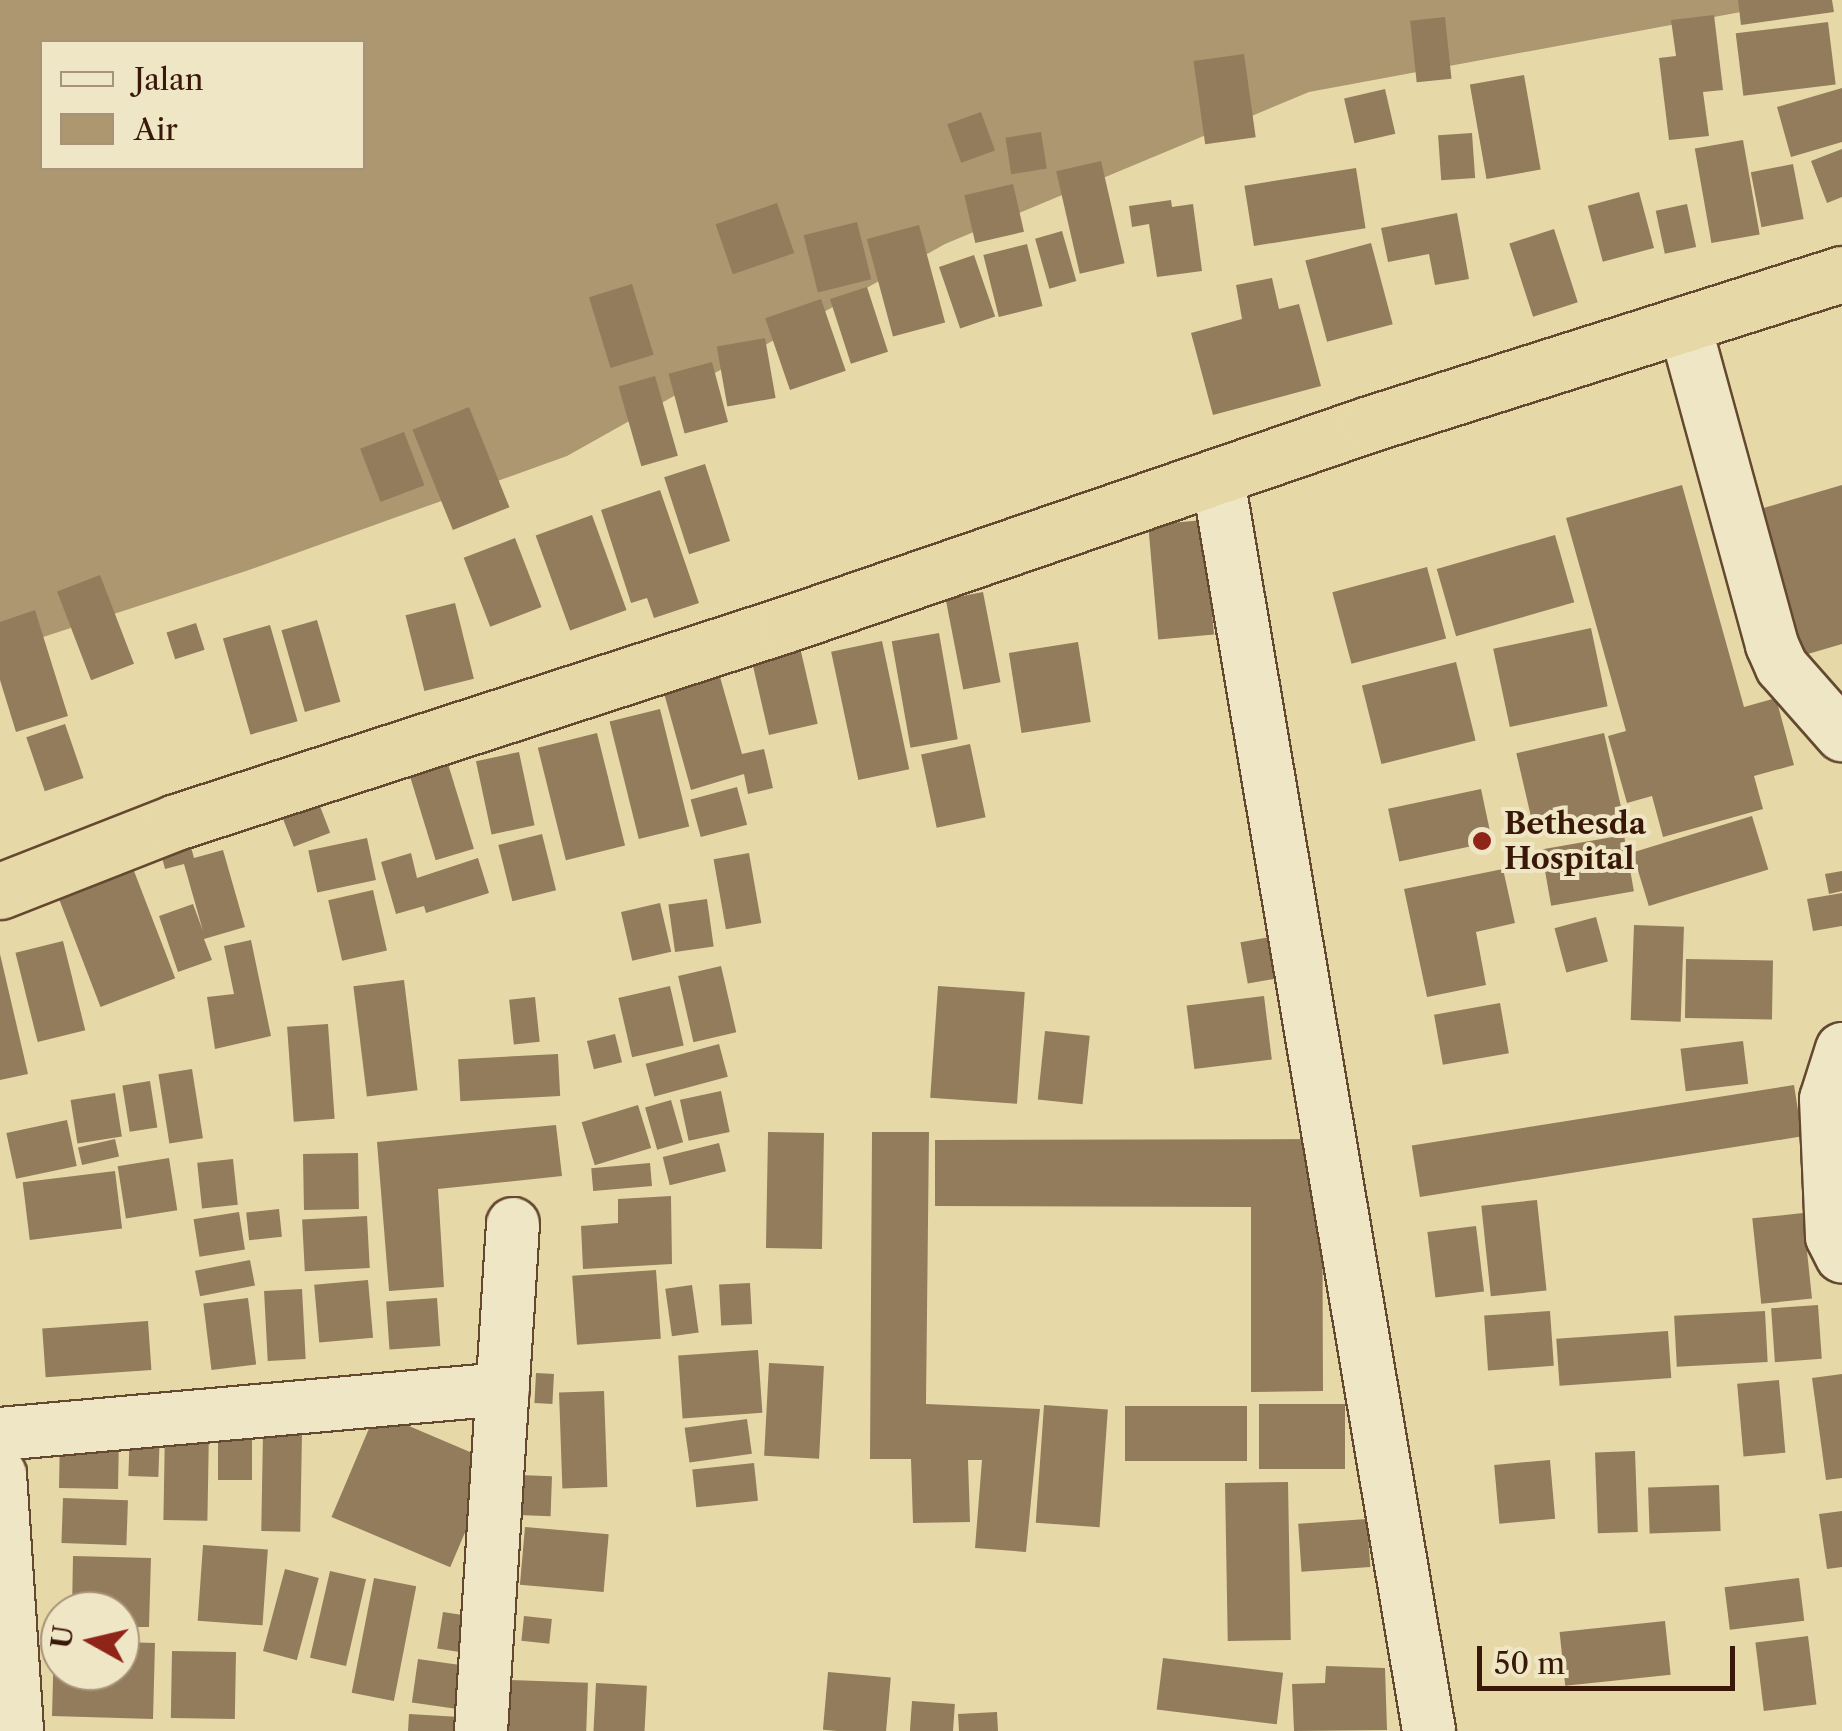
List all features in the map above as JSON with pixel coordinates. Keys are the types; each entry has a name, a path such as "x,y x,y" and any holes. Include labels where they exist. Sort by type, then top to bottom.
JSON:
{"highway":[{"path":"0,891 176,822 1218,479 1369,424 1842,274"}],"street":[{"path":"1684,324 1772,645 1782,667 1842,735"},
{"path":"1218,479 1429,1731"},
{"path":"1842,1049 1826,1099 1832,1238 1842,1257"},
{"path":"481,1731 513,1224"},
{"path":"0,1434 504,1389"},
{"path":"0,1474 17,1731"}],"water":[{"path":"0,0 1806,0 1309,92 945,244 567,456 246,571 0,651"}],"building":[{"path":"1738,0 1832,0 1834,12 1741,25"},
{"path":"1714,15 1723,90 1703,92 1709,136 1669,140 1659,58 1676,56 1671,20"},
{"path":"1445,17 1451,79 1417,82 1410,21"},
{"path":"1828,22 1836,85 1743,96 1736,33"},
{"path":"1244,54 1256,137 1205,144 1193,61"},
{"path":"1524,75 1541,170 1487,179 1470,85"},
{"path":"1842,88 1842,142 1791,157 1777,107"},
{"path":"1385,89 1395,134 1354,143 1344,98"},
{"path":"981,112 995,151 961,163 947,124"},
{"path":"1041,132 1047,169 1011,174 1005,138"},
{"path":"1472,133 1475,178 1441,180 1438,135"},
{"path":"1743,140 1760,235 1711,243 1695,149"},
{"path":"1842,149 1842,197 1827,203 1811,161"},
{"path":"1101,161 1125,263 1080,274 1056,171"},
{"path":"1793,164 1804,219 1761,227 1751,172"},
{"path":"1356,168 1366,228 1254,246 1244,186"},
{"path":"1013,184 1024,232 975,243 964,195"},
{"path":"1639,192 1654,248 1603,262 1588,206"},
{"path":"1171,200 1172,207 1193,204 1202,271 1157,277 1149,224 1132,227 1129,206"},
{"path":"777,203 794,253 733,274 716,224"},
{"path":"1687,204 1696,247 1665,254 1656,211"},
{"path":"1457,213 1469,279 1435,285 1429,254 1388,262 1381,228"},
{"path":"857,222 871,279 818,293 804,235"},
{"path":"919,225 945,323 893,337 867,239"},
{"path":"1554,229 1578,302 1533,317 1509,244"},
{"path":"1062,231 1076,281 1049,289 1035,239"},
{"path":"1371,243 1393,324 1327,342 1305,261"},
{"path":"1027,244 1042,306 999,317 983,255"},
{"path":"974,255 995,316 960,329 939,267"},
{"path":"1272,278 1279,309 1299,304 1321,386 1213,415 1191,333 1242,319 1236,285"},
{"path":"632,284 654,355 611,368 589,297"},
{"path":"867,287 888,352 851,364 830,299"},
{"path":"821,299 846,371 790,390 765,318"},
{"path":"765,338 776,398 727,407 717,347"},
{"path":"712,362 728,422 685,434 669,374"},
{"path":"655,376 678,456 641,466 618,386"},
{"path":"469,407 509,507 453,530 412,430"},
{"path":"404,432 424,485 381,502 360,449"},
{"path":"705,464 730,541 689,554 664,477"},
{"path":"1682,485 1744,707 1776,698 1794,765 1754,776 1763,809 1663,837 1652,796 1627,803 1608,736 1626,731 1566,518"},
{"path":"1842,485 1842,644 1801,656 1760,509"},
{"path":"660,490 699,603 654,618 647,598 631,603 601,510"},
{"path":"592,515 627,610 570,630 536,536"},
{"path":"1204,520 1214,635 1158,639 1148,525"},
{"path":"1555,535 1574,602 1456,636 1437,569"},
{"path":"515,538 542,607 490,627 464,558"},
{"path":"1427,567 1446,638 1351,664 1332,592"},
{"path":"100,575 134,664 91,680 57,591"},
{"path":"983,592 1001,682 963,690 946,599"},
{"path":"455,603 474,679 424,691 406,615"},
{"path":"35,610 68,716 16,732 0,680 0,622"},
{"path":"317,620 340,702 305,712 281,630"},
{"path":"196,623 205,650 175,659 167,633"},
{"path":"270,625 298,721 250,735 223,639"},
{"path":"1591,628 1608,706 1510,727 1493,649"},
{"path":"939,633 958,739 910,748 892,641"},
{"path":"882,641 909,769 858,780 831,652"},
{"path":"1078,642 1091,722 1022,733 1009,653"},
{"path":"799,643 818,724 769,735 750,654"},
{"path":"1456,662 1476,741 1381,764 1362,685"},
{"path":"718,670 742,754 764,749 773,788 748,794 744,774 691,790 662,686"},
{"path":"660,709 689,826 639,839 610,722"},
{"path":"65,724 84,778 45,791 26,737"},
{"path":"597,733 625,846 566,860 538,748"},
{"path":"1604,733 1623,816 1535,836 1516,753"},
{"path":"970,744 986,817 937,828 921,754"},
{"path":"519,752 535,825 492,835 476,761"},
{"path":"445,754 474,849 436,860 407,766"},
{"path":"737,787 747,825 701,837 691,799"},
{"path":"313,788 330,833 294,847 277,802"},
{"path":"1481,789 1492,842 1399,862 1388,809"},
{"path":"1752,816 1768,870 1649,906 1632,853"},
{"path":"186,829 194,858 223,850 245,927 204,939 212,960 178,972 159,916 193,904 203,931 184,864 165,869 157,838"},
{"path":"542,834 556,890 512,901 498,845"},
{"path":"1624,835 1634,891 1551,906 1541,850"},
{"path":"367,838 376,880 317,893 308,850"},
{"path":"411,853 417,878 478,858 489,893 426,913 424,906 396,914 381,862"},
{"path":"749,853 761,923 726,929 714,859"},
{"path":"1503,869 1515,923 1476,932 1486,985 1427,997 1404,889"},
{"path":"134,871 175,978 101,1007 59,900"},
{"path":"1842,871 1842,891 1829,894 1825,874"},
{"path":"373,890 387,950 342,961 328,900"},
{"path":"1842,893 1842,926 1813,931 1807,899"},
{"path":"707,899 714,947 675,952 668,904"},
{"path":"660,903 671,952 632,961 621,912"},
{"path":"1596,917 1608,961 1566,973 1554,928"},
{"path":"1634,925 1684,927 1681,1022 1631,1020"},
{"path":"1270,937 1277,978 1248,984 1240,942"},
{"path":"251,940 271,1036 215,1049 207,997 234,994 224,946"},
{"path":"63,941 85,1030 38,1042 15,953"},
{"path":"0,954 28,1074 0,1080"},
{"path":"1686,959 1773,961 1772,1020 1685,1018"},
{"path":"721,966 736,1032 693,1042 678,976"},
{"path":"404,980 418,1090 367,1096 353,986"},
{"path":"670,986 684,1045 632,1057 618,998"},
{"path":"938,986 1025,992 1017,1104 930,1098"},
{"path":"1264,996 1272,1060 1194,1069 1187,1006"},
{"path":"535,997 540,1042 514,1044 509,1000"},
{"path":"1500,1003 1509,1053 1443,1065 1434,1015"},
{"path":"328,1024 335,1119 294,1122 287,1027"},
{"path":"1045,1031 1090,1036 1083,1104 1038,1100"},
{"path":"615,1034 622,1062 594,1069 587,1041"},
{"path":"1743,1041 1748,1084 1686,1091 1680,1049"},
{"path":"719,1044 728,1077 654,1097 646,1064"},
{"path":"558,1054 560,1096 460,1101 458,1059"},
{"path":"192,1069 203,1138 169,1143 158,1074"},
{"path":"150,1081 157,1127 130,1132 122,1085"},
{"path":"1794,1085 1802,1136 1420,1197 1412,1146"},
{"path":"721,1091 730,1132 689,1141 680,1100"},
{"path":"115,1093 122,1136 77,1143 71,1100"},
{"path":"671,1100 683,1142 657,1150 645,1107"},
{"path":"638,1105 651,1148 595,1165 582,1122"},
{"path":"67,1120 77,1166 16,1179 6,1133"},
{"path":"556,1125 562,1176 438,1189 444,1287 389,1291 377,1142"},
{"path":"768,1132 824,1133 822,1249 766,1248"},
{"path":"872,1132 929,1132 926,1404 1040,1409 1026,1552 975,1548 982,1460 968,1460 970,1522 913,1523 911,1459 870,1459"},
{"path":"115,1139 119,1157 82,1165 78,1148"},
{"path":"1322,1139 1323,1391 1251,1392 1251,1207 935,1206 935,1140"},
{"path":"719,1143 726,1171 670,1185 663,1157"},
{"path":"358,1153 359,1209 304,1210 303,1154"},
{"path":"169,1158 177,1210 126,1218 118,1166"},
{"path":"233,1159 238,1205 202,1209 197,1163"},
{"path":"650,1163 652,1186 593,1191 591,1168"},
{"path":"115,1171 122,1229 30,1240 23,1182"},
{"path":"671,1196 672,1264 583,1269 581,1226 618,1223 618,1199"},
{"path":"1537,1200 1547,1291 1491,1296 1481,1206"},
{"path":"279,1209 282,1237 249,1240 246,1212"},
{"path":"239,1212 245,1250 200,1257 194,1219"},
{"path":"1803,1213 1812,1299 1761,1304 1752,1218"},
{"path":"367,1216 370,1268 305,1271 302,1219"},
{"path":"1476,1226 1484,1292 1435,1297 1427,1232"},
{"path":"250,1260 255,1286 200,1296 195,1271"},
{"path":"656,1270 661,1339 577,1345 572,1276"},
{"path":"368,1280 373,1338 319,1342 314,1285"},
{"path":"750,1283 752,1324 721,1326 719,1285"},
{"path":"692,1285 699,1333 672,1336 665,1289"},
{"path":"302,1289 306,1359 268,1361 264,1291"},
{"path":"248,1298 256,1365 212,1370 203,1303"},
{"path":"437,1298 440,1346 389,1349 386,1302"},
{"path":"1818,1305 1822,1359 1775,1362 1771,1308"},
{"path":"1550,1311 1554,1366 1488,1370 1484,1316"},
{"path":"1765,1311 1768,1362 1677,1367 1674,1316"},
{"path":"148,1321 151,1370 46,1377 42,1328"},
{"path":"1668,1331 1671,1378 1560,1386 1556,1339"},
{"path":"758,1350 762,1413 683,1418 678,1356"},
{"path":"769,1363 824,1366 819,1459 764,1456"},
{"path":"536,1373 554,1374 552,1404 534,1403"},
{"path":"1842,1374 1842,1478 1826,1480 1812,1378"},
{"path":"1779,1380 1785,1453 1744,1456 1737,1384"},
{"path":"604,1391 607,1487 562,1489 559,1393"},
{"path":"1259,1404 1345,1404 1345,1469 1259,1469"},
{"path":"1044,1405 1108,1409 1100,1527 1036,1523"},
{"path":"1125,1406 1247,1406 1247,1461 1125,1461"},
{"path":"376,1412 495,1462 450,1567 331,1517"},
{"path":"747,1419 752,1454 689,1462 685,1428"},
{"path":"218,1427 252,1427 252,1480 218,1480"},
{"path":"165,1428 209,1429 207,1521 163,1520"},
{"path":"130,1429 160,1430 158,1477 128,1476"},
{"path":"60,1432 119,1433 118,1489 59,1488"},
{"path":"263,1432 302,1433 300,1532 261,1531"},
{"path":"1635,1451 1638,1532 1598,1533 1595,1452"},
{"path":"1550,1460 1555,1519 1499,1524 1494,1465"},
{"path":"754,1463 758,1501 696,1507 692,1469"},
{"path":"519,1475 552,1476 551,1516 518,1515"},
{"path":"1288,1482 1291,1640 1228,1641 1225,1483"},
{"path":"1719,1485 1721,1531 1650,1533 1648,1487"},
{"path":"63,1498 128,1500 126,1545 61,1543"},
{"path":"1842,1511 1842,1567 1827,1569 1819,1514"},
{"path":"1367,1519 1370,1567 1302,1572 1298,1524"},
{"path":"525,1527 609,1534 604,1592 520,1585"},
{"path":"203,1545 268,1550 263,1625 198,1621"},
{"path":"73,1556 151,1558 149,1627 140,1627 140,1591 72,1591"},
{"path":"285,1569 319,1578 297,1660 263,1651"},
{"path":"330,1571 366,1579 346,1666 310,1658"},
{"path":"374,1578 416,1586 394,1701 352,1693"},
{"path":"1799,1578 1804,1621 1730,1630 1725,1587"},
{"path":"443,1612 469,1616 463,1653 437,1649"},
{"path":"524,1616 552,1619 549,1644 521,1641"},
{"path":"1665,1621 1671,1675 1565,1686 1560,1632"},
{"path":"1808,1636 1816,1704 1764,1711 1755,1642"},
{"path":"140,1643 155,1643 153,1719 52,1716 53,1691 140,1691"},
{"path":"172,1651 236,1652 235,1719 171,1718"},
{"path":"1163,1658 1283,1673 1277,1724 1157,1710"},
{"path":"418,1659 479,1668 473,1711 412,1703"},
{"path":"1326,1666 1385,1668 1387,1730 1294,1731 1292,1684 1325,1683"},
{"path":"828,1672 891,1677 886,1731 823,1730"},
{"path":"510,1680 588,1683 586,1731 508,1731"},
{"path":"596,1683 647,1686 645,1731 593,1731"},
{"path":"912,1701 955,1704 953,1731 910,1731"},
{"path":"997,1712 998,1731 959,1731 958,1714"},
{"path":"409,1714 477,1718 477,1731 408,1731"}],"place":[{"name":"Bethesda Hospital","path":"1482,841"}]}
